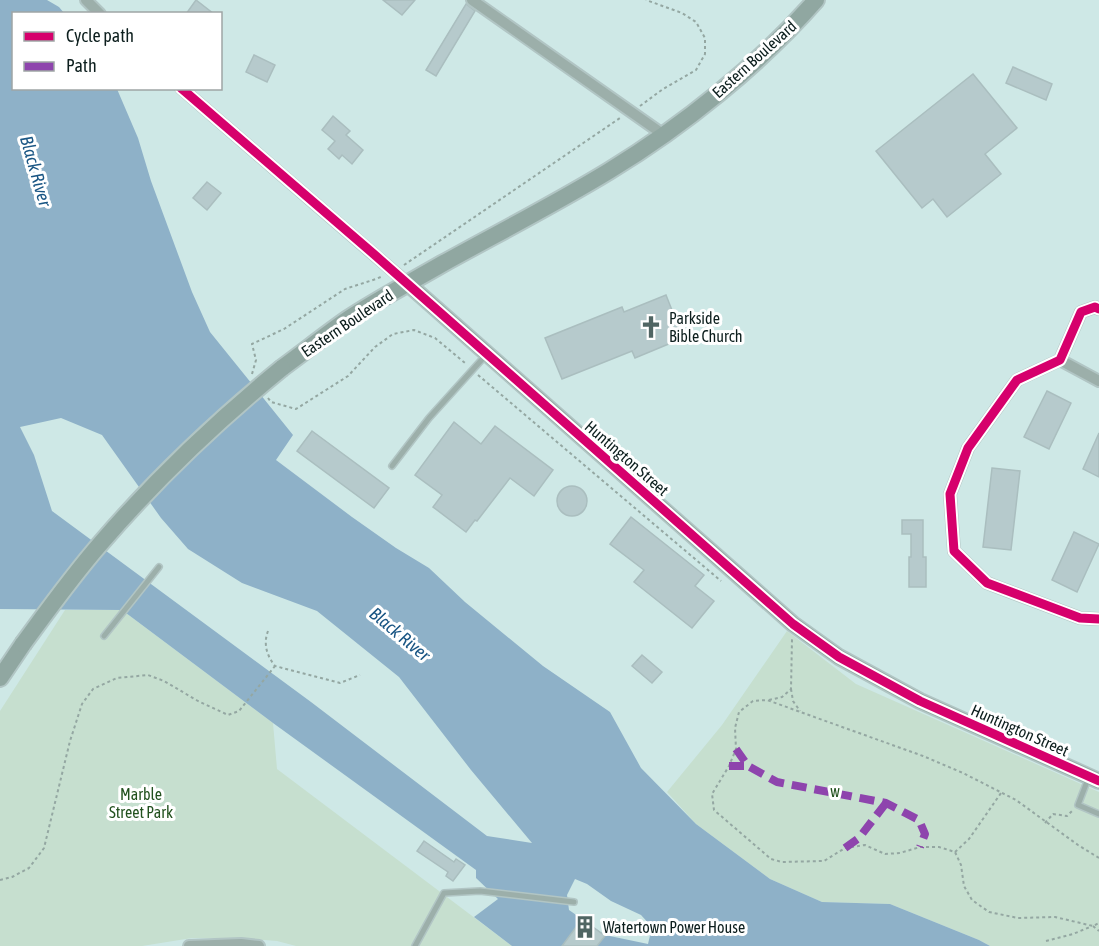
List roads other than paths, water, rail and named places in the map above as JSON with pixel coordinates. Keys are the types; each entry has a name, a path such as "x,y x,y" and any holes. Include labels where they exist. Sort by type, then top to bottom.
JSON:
{"main road":[{"name":"Eastern Boulevard","path":"0,678 59,594 102,542 147,493 232,411 282,368 349,318 407,283 610,170 664,135 774,44 816,0"}],"street":[{"path":"472,0 664,135"},
{"name":"Huntington Street","path":"183,90 393,270 789,630 920,701 1094,779"},
{"path":"1099,309 1095,307 1081,312 1060,360 1017,380 968,448 950,494 954,550 987,583 1080,618 1099,619"},
{"path":"1060,360 1099,381"},
{"path":"189,946 241,944 259,946"}],"lane":[{"path":"392,466 429,418 487,354"},
{"path":"104,636 159,567"},
{"path":"1094,779 1078,805 1099,814"},
{"path":"415,946 444,893 480,891 574,902"}],"water":[{"name":"Black River","path":"0,0 47,0 63,12 12,12 12,90 117,90 138,138 151,181 192,292 210,332 293,435 276,460 352,517 429,568 465,602 543,666 610,712 641,768 696,824 770,879 822,902 890,904 990,946 512,946 474,917 498,899 476,878 476,870 122,610 0,609","holes":["61,418 102,435 161,518 188,549 242,583 317,611 399,677 471,770 532,843 487,836 311,702 52,511 34,455 20,427","575,879 587,884 611,901 641,915 652,927 648,944 605,935 569,910 567,895"]}],"place":[{"name":"Parkside Bible Church","path":"651,327"},
{"name":"Watertown Power House","path":"585,927"}],"park label":[{"name":"w","path":"835,791"},
{"name":"Marble Street Park","path":"141,803"}]}
